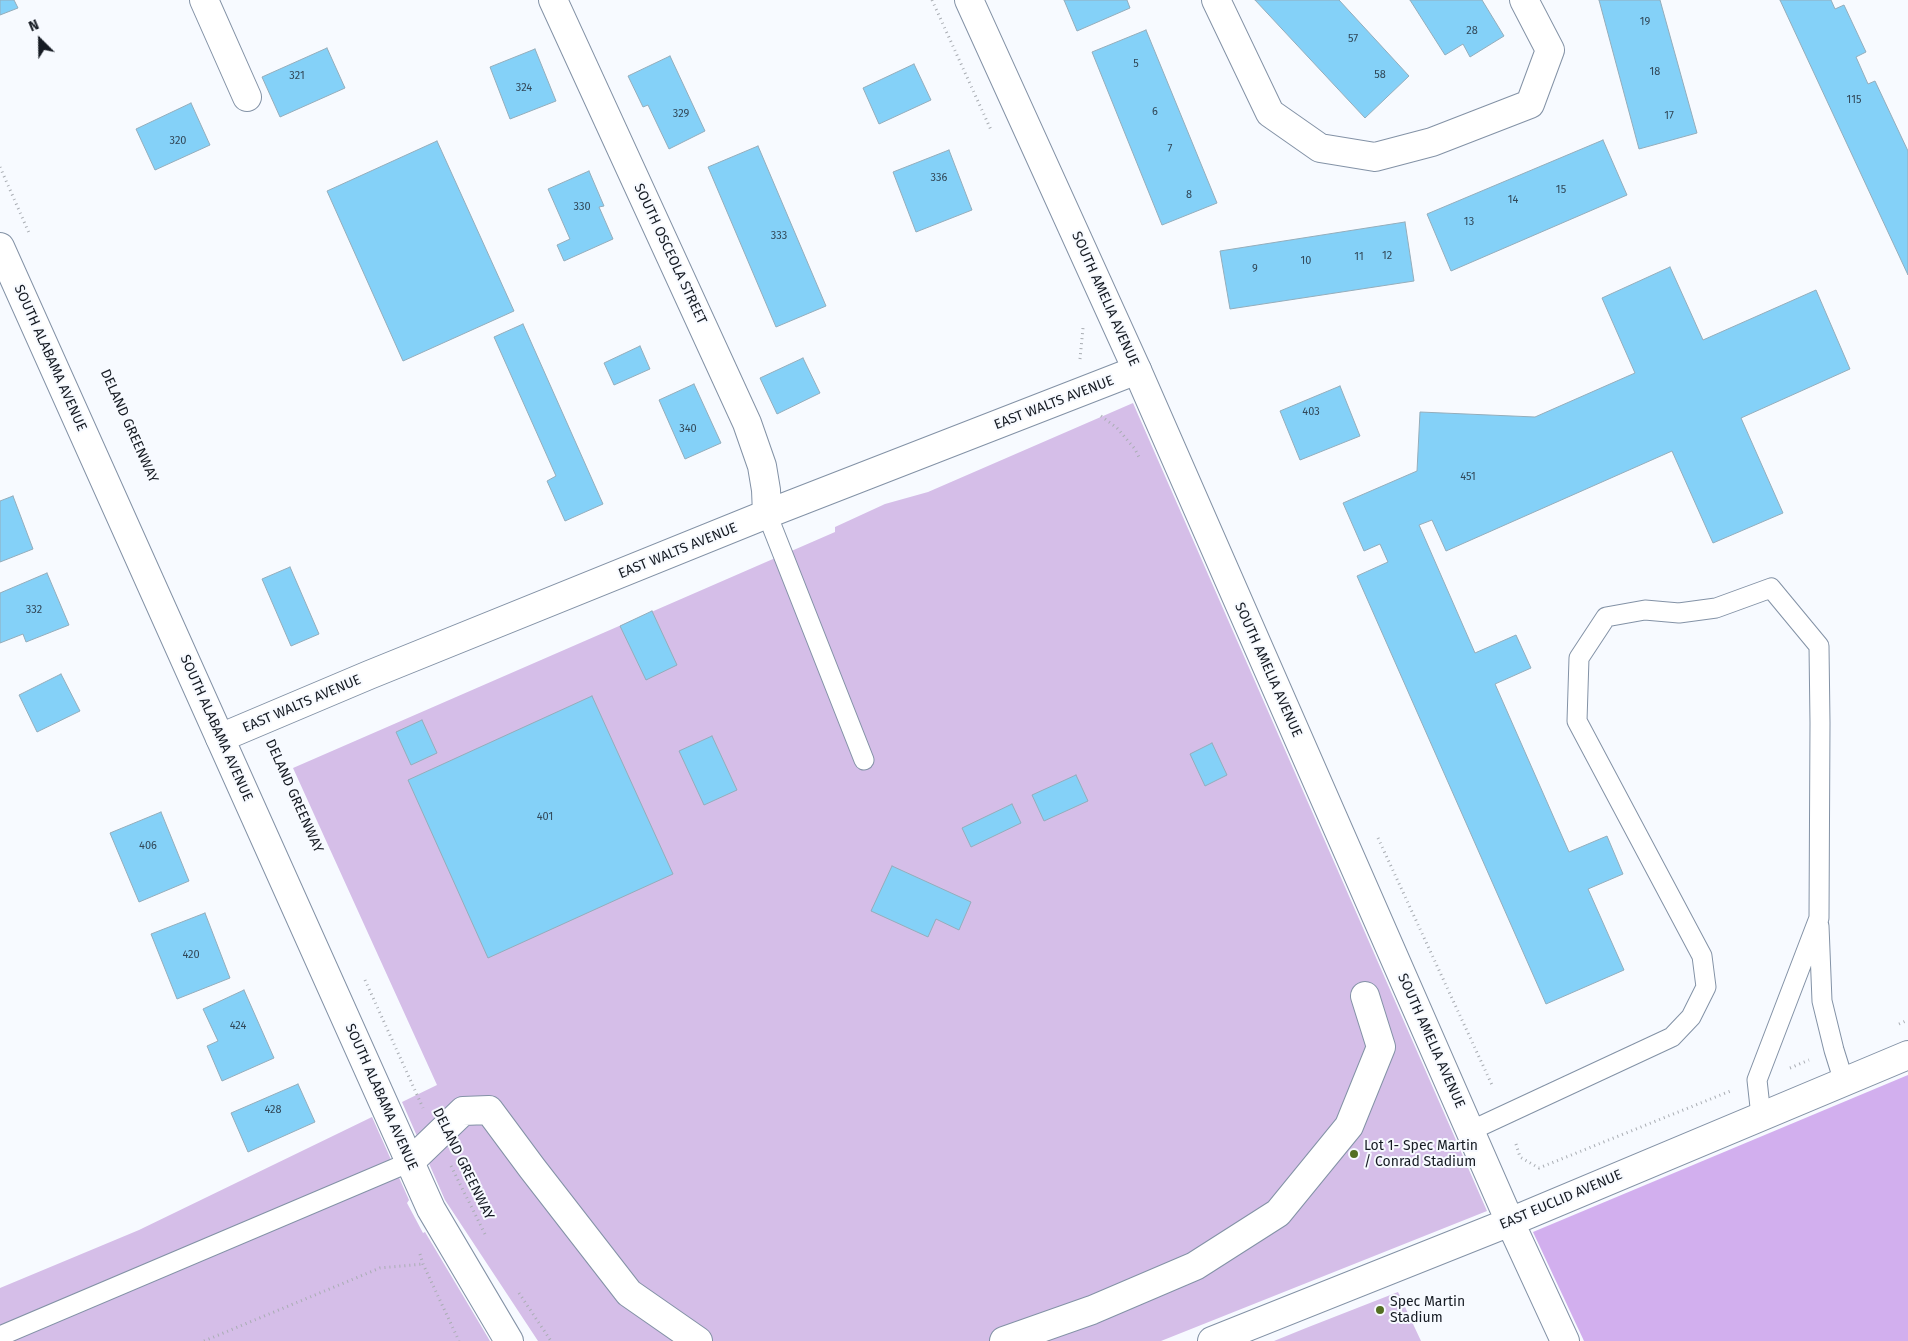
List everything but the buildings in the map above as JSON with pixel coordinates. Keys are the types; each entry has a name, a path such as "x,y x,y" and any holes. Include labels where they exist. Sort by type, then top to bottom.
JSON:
{"street":[{"path":"204,0 247,97"},
{"name":"SOUTH OSCEOLA STREET","path":"553,0 747,423 762,466 767,514"},
{"name":"SOUTH AMELIA AVENUE","path":"969,0 1137,370 1510,1222 1565,1341"},
{"path":"1216,0 1270,114 1320,148 1375,157 1432,142 1530,104 1550,50 1524,0"},
{"name":"SOUTH ALABAMA AVENUE","path":"0,247 431,1209 509,1341"},
{"name":"EAST WALTS AVENUE","path":"220,738 369,675 767,514 1137,370"},
{"path":"1004,1341 1092,1310 1195,1266 1278,1213 1349,1126 1381,1048 1365,996"},
{"name":"EAST EUCLID AVENUE","path":"1212,1341 1510,1222 1908,1055"},
{"path":"410,1162 463,1110 489,1110 629,1293 698,1341"},
{"name":"SOUTH ALABAMA AVENUE","path":"431,1209 518,1341"}],"lane":[{"path":"767,514 864,760"},
{"path":"1470,1131 1672,1037 1691,1017 1706,987 1702,956 1577,721 1579,658 1606,617 1645,610 1679,613 1716,608 1771,588 1819,646 1819,918 1822,1001 1844,1082"},
{"path":"1761,1116 1757,1080 1819,918"},
{"path":"0,1336 410,1162"}],"path":[{"path":"932,0 993,133"},
{"path":"0,167 32,239"},
{"path":"1079,320 1084,328 1079,367"},
{"name":"DELAND GREENWAY","path":"361,971 437,1136 488,1240"},
{"path":"1899,1024 1908,1020"},
{"path":"1516,1144 1520,1157 1540,1168 1834,1050"},
{"path":"418,1247 423,1264 459,1341"},
{"path":"204,1341 380,1268 423,1264"},
{"path":"516,1288 551,1341"}],"shaded area":[{"path":"1133,403 1487,1211 1161,1341 538,1341 445,1200 402,1102 437,1085 293,768 835,532 835,527 885,504 928,492"},
{"path":"1908,1075 1908,1341 1584,1341 1533,1232"},
{"path":"372,1117 409,1200 407,1203 423,1233 425,1232 490,1341 0,1341 0,1288 139,1230"},
{"name":"Spec Martin Stadium","path":"1398,1292 1421,1341 1274,1341 1306,1328"}],"place":[{"name":"Lot 1- Spec Martin / Conrad Stadium","path":"1354,1154"},
{"name":"Spec Martin Stadium","path":"1380,1310"}]}
